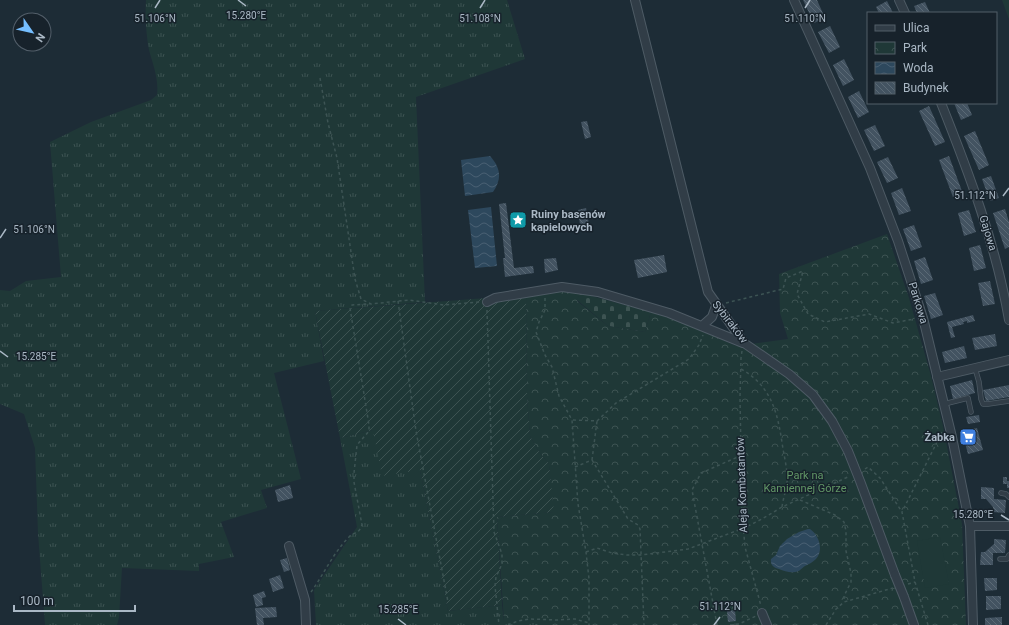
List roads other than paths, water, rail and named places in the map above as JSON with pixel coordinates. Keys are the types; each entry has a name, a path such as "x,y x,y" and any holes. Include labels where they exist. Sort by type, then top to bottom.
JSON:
{"street":[{"name":"Sybiraków","path":"635,0 708,292 716,306 744,343 789,374 813,395 832,421 857,473 914,625"},
{"name":"Parkowa","path":"794,0 870,168 898,241 923,318 952,437 970,526 973,625"},
{"path":"899,0 904,12"},
{"name":"Gajowa","path":"940,104 964,161 980,206 1006,300 1009,320"},
{"path":"487,302 495,298 562,287 598,292 669,313 744,343"},
{"path":"704,327 712,317 716,306"},
{"path":"937,377 1009,360"},
{"path":"970,526 1009,526"},
{"path":"289,546 305,600 306,625"},
{"path":"762,613 767,625"}],"lane":[{"path":"975,368 983,404 1009,400"},
{"path":"944,404 968,398 971,412"},
{"path":"1001,494 1006,494 1009,497"},
{"path":"1000,559 1007,559 1009,555"}],"water":[{"path":"490,156 494,160 499,174 498,183 493,192 465,196 461,160"},
{"path":"491,207 497,266 475,268 468,210"},
{"path":"808,529 816,535 818,539 820,551 816,559 796,572 787,572 773,566 771,559 776,555 780,546 787,539"}],"place":[{"name":"Ruiny basenów kapielowych","path":"518,220"},
{"name":"Żabka","path":"968,437"}],"park label":[{"name":"Park na Kamiennej Górze","path":"805,481"}]}
